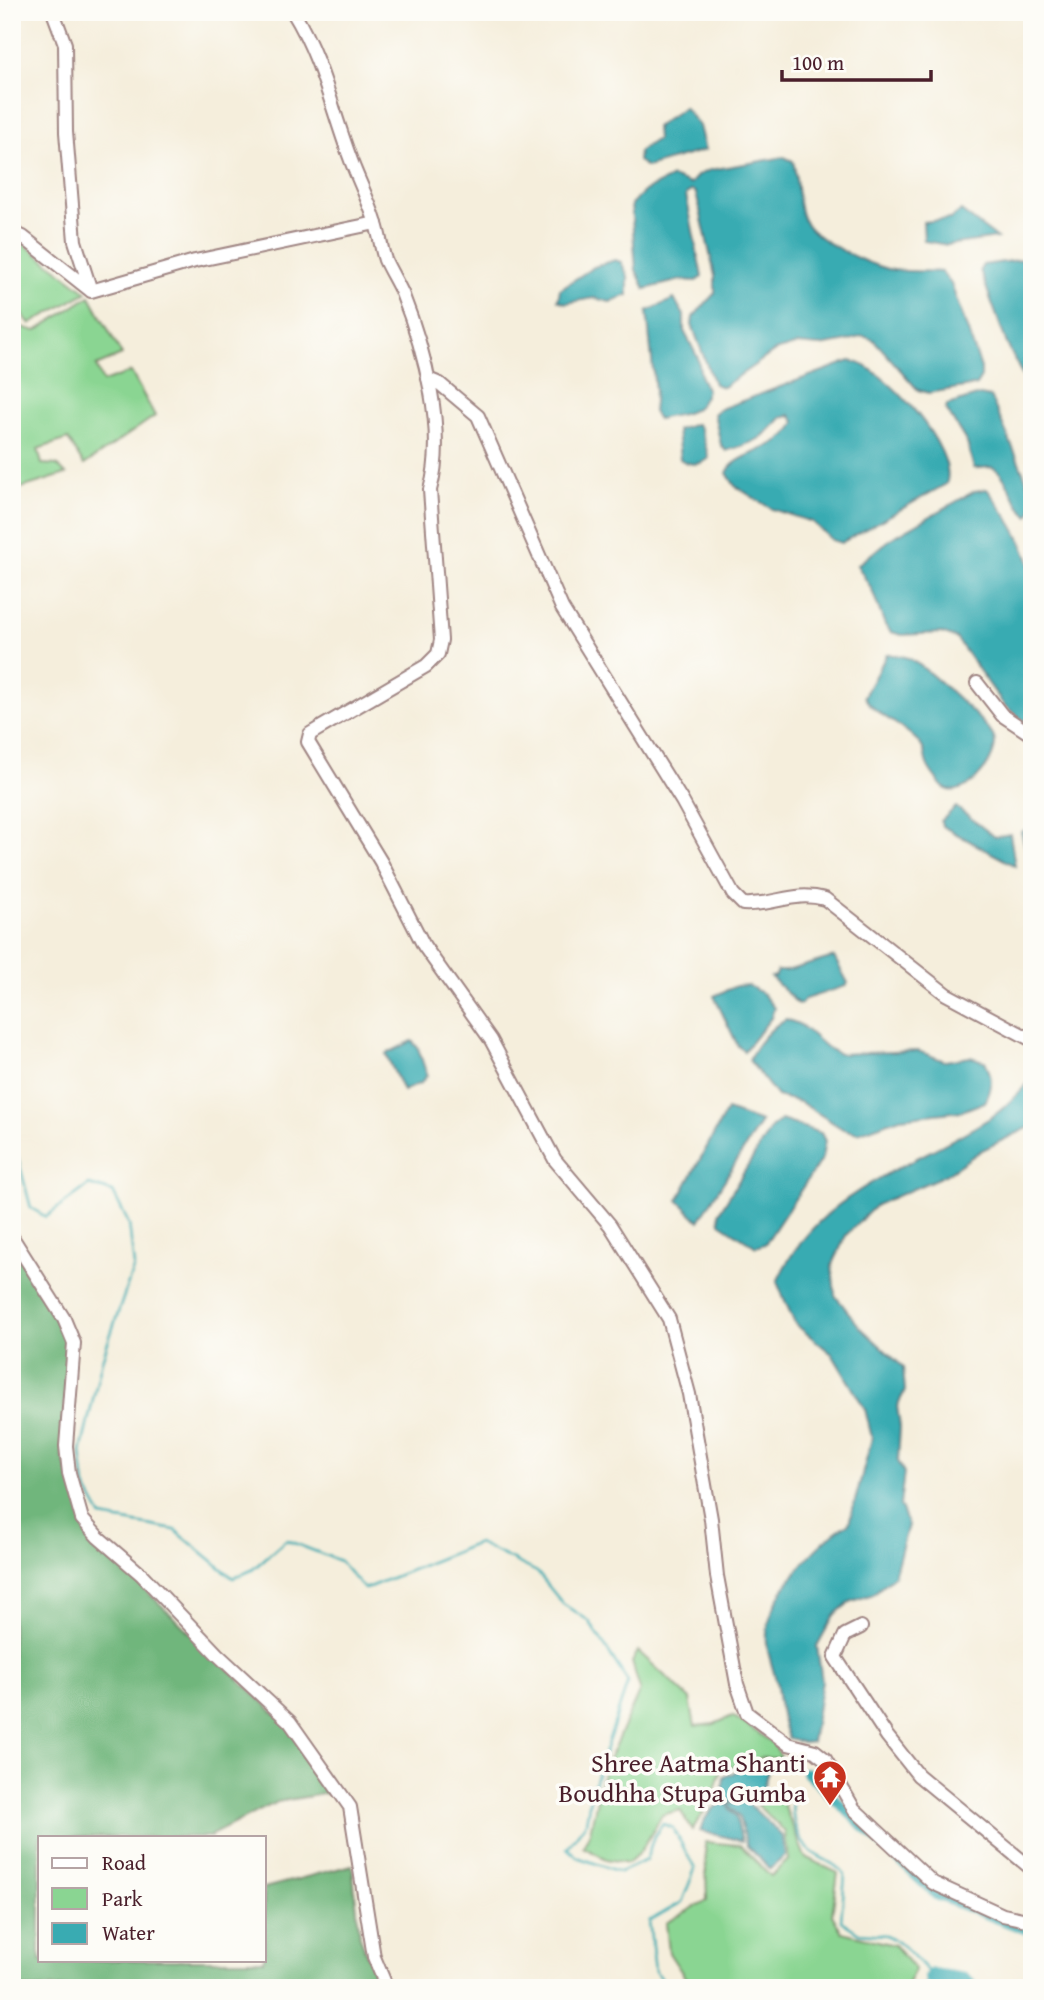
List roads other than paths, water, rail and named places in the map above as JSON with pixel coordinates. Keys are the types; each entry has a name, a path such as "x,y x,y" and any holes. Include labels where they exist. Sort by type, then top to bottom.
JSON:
{"street":[{"path":"53,12 65,44 66,132 75,241 91,290"},
{"path":"293,12 310,39 323,71 348,153 376,223 385,259 401,292 428,379 434,430 434,474 430,490 441,640 438,654 409,677 310,734 308,742 362,829 424,946 491,1040 555,1160 610,1225 669,1319 689,1394 711,1518 717,1576 737,1684 747,1713 789,1744 815,1751 825,1759 854,1808 933,1883 1003,1915 1032,1921"},
{"path":"91,290 195,261 376,223"},
{"path":"12,232 23,237 91,290"},
{"path":"428,379 440,384 478,415 562,608 682,801 733,894 743,904 762,905 805,893 825,899 946,994 1032,1040"},
{"path":"977,683 1002,715 1032,735"},
{"path":"12,1237 64,1319 74,1343 66,1446 69,1473 82,1519 98,1537 142,1575 217,1654 290,1722 350,1807 374,1957 387,1988"},
{"path":"861,1627 845,1635 835,1657 887,1736 918,1775 1032,1869"}],"water":[{"path":"684,107 699,126 705,150 647,167 638,161 639,151 657,139 656,127"},
{"path":"784,157 793,161 804,220 819,236 854,256 888,269 942,272 951,284 981,368 981,377 976,385 929,393 918,390 874,340 863,336 819,346 798,344 775,351 723,387 714,384 692,325 693,317 715,293 715,276 696,193 692,190 686,195 702,277 696,281 681,280 645,289 636,270 631,204 646,190 672,177 690,184 698,175 710,170"},
{"path":"961,211 997,238 947,245 924,241 923,222 950,219"},
{"path":"1032,258 1032,395 1007,344 980,270 983,265"},
{"path":"615,260 621,262 628,276 628,295 610,302 594,298 566,303 558,300 560,289 594,267"},
{"path":"674,299 684,315 684,331 698,358 701,378 707,390 704,399 694,409 658,419 653,412 655,390 647,311"},
{"path":"850,361 864,366 880,377 915,411 941,452 947,470 946,484 841,543 832,540 812,522 772,509 735,486 727,473 739,460 781,439 795,422 790,415 782,417 757,440 726,451 721,445 714,413"},
{"path":"980,395 990,397 1025,477 1032,495 1029,516 1018,504 996,469 974,468 967,443 946,409 947,405"},
{"path":"696,424 700,428 709,458 691,463 680,459 677,430"},
{"path":"987,489 1008,518 1030,564 1034,632 1032,727 1004,705 956,638 941,633 902,635 891,632 885,625 872,590 857,565 892,538 975,491"},
{"path":"887,654 908,658 927,671 968,708 994,738 992,757 978,777 969,784 950,790 942,786 928,766 924,751 914,737 875,709 864,696"},
{"path":"956,807 995,837 1010,834 1015,866 942,826 941,821"},
{"path":"1032,826 1032,858 1029,859 1021,832"},
{"path":"834,957 848,983 846,986 805,999 801,1004 771,977 776,976 777,971 786,971"},
{"path":"748,985 763,994 774,1008 771,1018 744,1051 738,1046 714,996 736,986"},
{"path":"786,1019 801,1025 827,1048 839,1054 918,1051 945,1061 970,1057 985,1061 991,1081 990,1091 985,1102 962,1111 900,1118 858,1133 843,1129 800,1102 777,1096 749,1060 764,1036"},
{"path":"412,1041 418,1048 427,1075 421,1083 403,1091 386,1054"},
{"path":"1032,1080 1032,1126 982,1150 945,1175 876,1205 846,1235 832,1266 835,1295 860,1327 903,1367 905,1391 897,1406 900,1427 898,1461 904,1473 900,1505 908,1525 894,1576 873,1594 850,1602 834,1615 817,1646 822,1681 812,1742 789,1739 782,1720 767,1646 770,1618 797,1570 823,1543 849,1523 872,1438 865,1409 832,1354 795,1324 777,1282 795,1250 817,1224 843,1202 871,1183 993,1116"},
{"path":"727,1110 761,1122 699,1221 678,1200"},
{"path":"781,1120 821,1133 825,1141 822,1158 765,1244 756,1247 720,1223 719,1213 771,1128"},
{"path":"769,1767 760,1800 721,1801 724,1777 743,1768"},
{"path":"725,1803 736,1817 742,1841 700,1831 712,1810"},
{"path":"727,1803 748,1803 783,1837 785,1856 770,1869 747,1846 739,1817"}],"waterway":[{"path":"12,1136 31,1208 46,1217 89,1185 113,1192 129,1224 134,1266 102,1360 81,1452 85,1486 102,1517 175,1530 233,1578 252,1570 286,1540 340,1561 364,1589 478,1543 537,1572 563,1604 589,1621 628,1682 591,1793 586,1823 567,1848 577,1857 620,1872 646,1860 654,1836 663,1824 673,1828 695,1869 682,1902 649,1921 655,1971 668,1988"},
{"path":"806,1772 936,1895 1032,1932"},
{"path":"792,1792 792,1810 799,1837 810,1851 836,1866 845,1875 841,1921 859,1933 886,1935 905,1947 933,1977 922,1988"},
{"path":"933,1977 964,1982 970,1988"}],"place":[{"name":"Shree Aatma Shanti Boudhha Stupa Gumba","path":"830,1807"}]}
